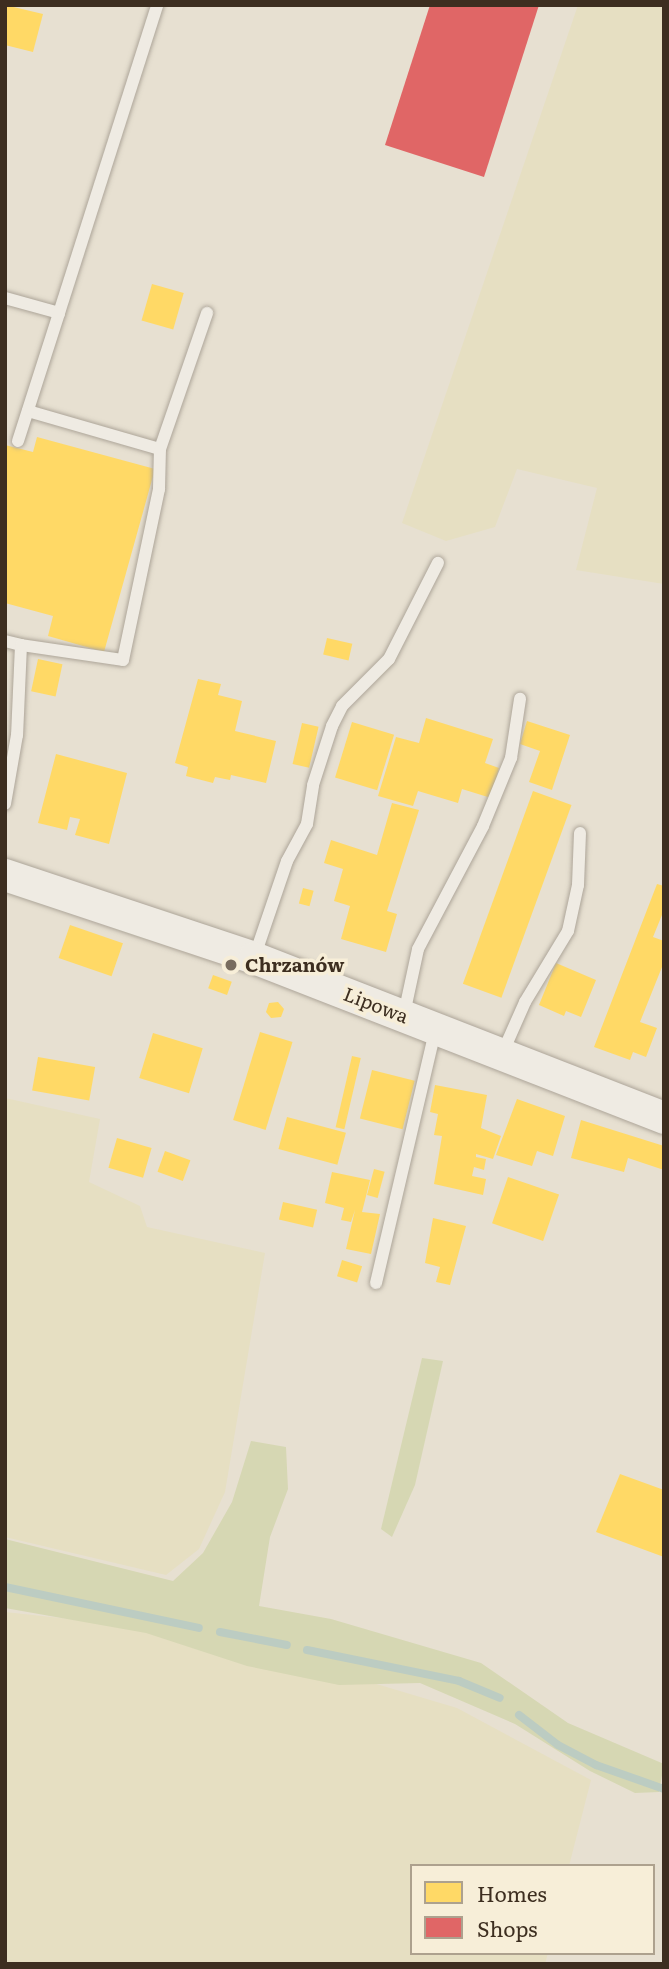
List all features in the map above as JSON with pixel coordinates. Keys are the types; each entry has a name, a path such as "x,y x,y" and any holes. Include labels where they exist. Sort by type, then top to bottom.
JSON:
{"street":[{"name":"Lipowa","path":"5,875 254,958 664,1118"}],"lane":[{"path":"18,442 157,5"},
{"path":"5,298 59,313"},
{"path":"5,641 123,660 159,489 160,449 206,313"},
{"path":"28,411 160,449"},
{"path":"254,958 288,861 307,824 313,785 332,726 342,706 389,659 438,563"},
{"path":"5,804 21,645"},
{"path":"404,1015 418,950 487,816 511,758 520,699"},
{"path":"502,1054 524,1002 568,931 578,885 580,833"},
{"path":"376,1283 436,1028"}],"shaded area":[{"path":"578,5 664,5 664,584 576,570 597,488 517,469 495,527 446,541 402,523"},
{"path":"5,1098 100,1119 89,1182 140,1206 147,1227 265,1253 225,1492 199,1549 166,1575 5,1537"},
{"path":"5,1612 209,1634 457,1708 591,1780 570,1864 410,1864 410,1955 547,1955 545,1964 5,1964"}],"green space":[{"path":"422,1358 443,1361 415,1485 392,1537 381,1529"},
{"path":"251,1441 286,1447 288,1489 270,1537 259,1606 331,1619 481,1663 568,1723 664,1764 659,1792 635,1793 590,1771 515,1724 420,1683 339,1685 247,1666 146,1633 5,1608 5,1539 173,1581 203,1553 232,1502"}],"building: Homes":[{"path":"5,5 43,14 33,52 5,45"},
{"path":"152,284 184,293 173,330 142,321"},
{"path":"37,437 155,469 104,652 48,636 53,616 5,603 5,445 33,452"},
{"path":"327,638 352,644 349,660 323,655"},
{"path":"38,659 62,664 56,696 31,691"},
{"path":"198,679 221,684 218,695 242,701 235,731 276,741 266,783 231,775 230,780 215,777 213,783 186,776 188,767 175,763"},
{"path":"426,718 493,739 485,763 499,768 491,798 462,789 458,803 418,791 413,806 378,796 396,737 419,743"},
{"path":"527,721 570,735 552,790 529,782 540,751 520,744"},
{"path":"352,722 394,735 377,790 335,777"},
{"path":"302,723 319,727 309,768 293,764"},
{"path":"56,754 127,773 109,844 75,835 80,819 70,817 67,830 38,823"},
{"path":"533,791 572,805 501,998 463,984"},
{"path":"392,803 419,810 387,911 397,914 386,952 341,939 350,906 334,901 343,869 324,863 331,840 377,855"},
{"path":"657,884 664,886 664,910 653,937 664,941 664,962 640,1022 657,1028 646,1057 633,1052 630,1060 594,1047"},
{"path":"303,888 314,891 309,906 299,903"},
{"path":"70,925 123,943 112,976 59,958"},
{"path":"556,963 596,980 581,1017 566,1011 564,1016 539,1005"},
{"path":"213,975 232,982 227,995 208,988"},
{"path":"278,1002 284,1009 281,1017 271,1018 266,1012 269,1003"},
{"path":"260,1032 293,1042 266,1130 233,1120"},
{"path":"153,1033 203,1048 189,1093 139,1078"},
{"path":"352,1056 361,1058 344,1129 336,1127"},
{"path":"38,1057 95,1067 89,1101 32,1090"},
{"path":"372,1070 415,1081 403,1129 360,1119"},
{"path":"435,1085 487,1095 481,1128 501,1136 493,1159 476,1154 476,1157 486,1159 484,1170 474,1167 472,1176 486,1179 483,1195 434,1184 442,1136 434,1135 438,1114 430,1112"},
{"path":"517,1099 565,1116 553,1156 537,1151 532,1166 496,1155"},
{"path":"287,1117 346,1133 337,1165 278,1149"},
{"path":"581,1120 664,1146 664,1170 628,1158 624,1172 571,1158"},
{"path":"117,1138 152,1148 143,1178 108,1168"},
{"path":"165,1151 190,1160 183,1181 157,1172"},
{"path":"374,1169 385,1172 378,1198 367,1195"},
{"path":"332,1172 370,1180 362,1212 380,1214 371,1254 346,1249 355,1210 351,1222 341,1220 344,1208 325,1203"},
{"path":"508,1177 559,1195 543,1241 492,1223"},
{"path":"283,1202 317,1210 313,1227 279,1220"},
{"path":"433,1218 466,1226 450,1285 436,1282 440,1267 425,1263"},
{"path":"342,1260 362,1266 357,1282 337,1276"},
{"path":"620,1474 664,1490 664,1557 596,1532"}],"building: Shops":[{"path":"430,5 539,5 484,177 385,145"}],"waterway":[{"path":"5,1587 199,1628"},
{"path":"220,1632 287,1645"},
{"path":"307,1650 459,1681 500,1698"},
{"path":"519,1715 558,1745 596,1765 664,1789"}],"place":[{"name":"Chrzanów","path":"231,965"}]}
